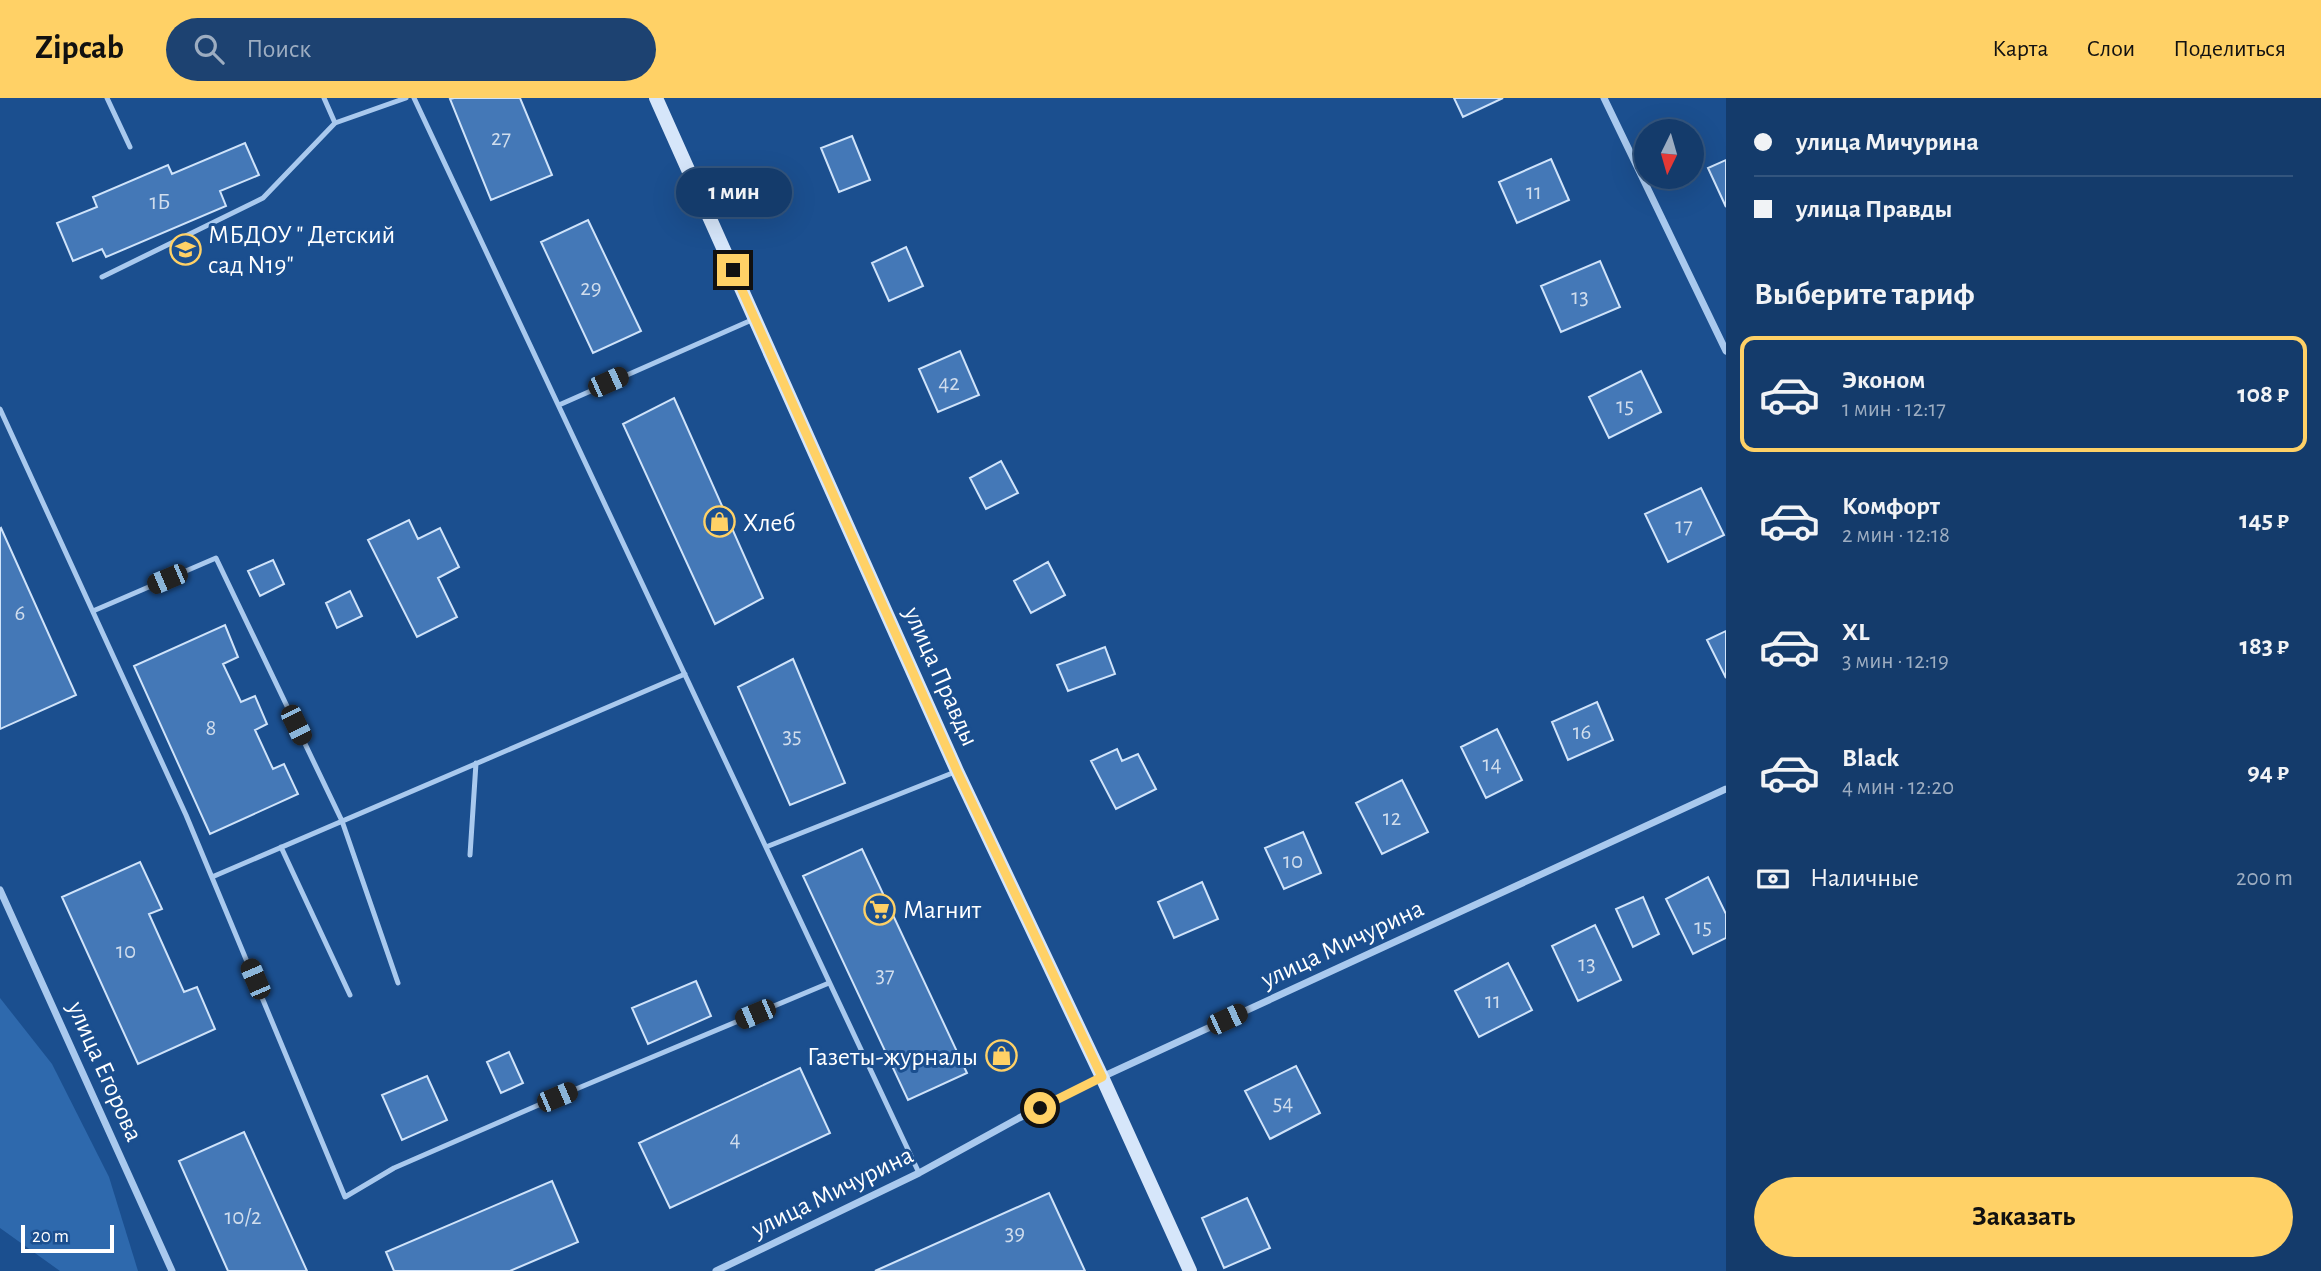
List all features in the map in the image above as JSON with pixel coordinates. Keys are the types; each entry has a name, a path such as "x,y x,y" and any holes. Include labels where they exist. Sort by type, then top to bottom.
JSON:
{"street":[{"name":"улица Правды","path":"656,98 957,771 1102,1077 1190,1271"},
{"path":"1604,98 1726,351"},
{"name":"улица Мичурина","path":"716,1271 919,1173 1102,1077 1726,789"},
{"name":"улица Егорова","path":"0,890 172,1271"}],"lane":[{"path":"107,98 130,147"},
{"path":"324,98 335,123"},
{"path":"102,277 263,198 335,123 406,98"},
{"path":"414,98 919,1173"},
{"path":"559,405 755,319"},
{"path":"0,409 186,815 345,1197 394,1168 829,983"},
{"path":"93,611 216,558 342,821 398,983"},
{"path":"212,877 685,674"},
{"path":"470,855 476,764"},
{"path":"766,847 957,771"},
{"path":"281,847 350,995"}],"shaded area":[{"path":"0,998 52,1064 109,1177 138,1271 60,1271 0,1228"}],"building":[{"path":"520,98 552,175 491,200 450,99"},
{"path":"1454,98 1503,98 1463,117"},
{"path":"852,136 870,180 839,192 821,148"},
{"path":"245,143 259,175 220,191 226,206 106,257 102,249 73,261 57,223 97,207 93,197 168,165 172,174"},
{"path":"1551,159 1569,200 1517,223 1499,182"},
{"path":"1726,160 1726,207 1708,168"},
{"path":"588,220 641,331 593,353 541,242"},
{"path":"906,247 923,286 889,301 872,263"},
{"path":"1600,261 1620,307 1561,332 1541,286"},
{"path":"960,351 979,395 938,412 919,369"},
{"path":"1641,371 1661,412 1609,438 1589,397"},
{"path":"674,398 763,598 715,624 623,424"},
{"path":"1001,461 1018,493 986,509 970,478"},
{"path":"1701,488 1724,535 1668,562 1645,514"},
{"path":"409,520 418,539 440,528 459,567 438,578 457,617 417,637 368,540"},
{"path":"0,529 76,695 0,729"},
{"path":"273,560 284,584 260,596 248,571"},
{"path":"1048,562 1065,595 1031,613 1014,581"},
{"path":"350,591 362,616 337,628 326,603"},
{"path":"225,625 238,657 223,664 241,702 255,696 267,724 255,730 273,769 284,764 298,794 210,834 134,666"},
{"path":"1726,631 1726,678 1707,640"},
{"path":"1105,647 1115,674 1068,691 1057,665"},
{"path":"793,659 845,783 790,805 738,687"},
{"path":"1597,702 1613,740 1568,760 1552,722"},
{"path":"1497,729 1522,780 1486,798 1461,747"},
{"path":"1117,749 1122,761 1138,754 1156,789 1116,809 1091,761"},
{"path":"1402,780 1428,832 1382,854 1356,803"},
{"path":"1303,832 1321,873 1284,889 1265,848"},
{"path":"862,849 967,1073 908,1100 803,876"},
{"path":"140,862 162,909 149,914 184,992 197,987 215,1029 138,1064 62,897"},
{"path":"1708,877 1726,914 1726,938 1693,954 1666,899"},
{"path":"1202,882 1218,919 1174,938 1158,902"},
{"path":"1643,897 1659,934 1633,947 1616,909"},
{"path":"1595,925 1621,980 1578,1001 1552,946"},
{"path":"1508,963 1532,1010 1479,1037 1455,991"},
{"path":"696,981 711,1016 648,1044 632,1008"},
{"path":"509,1052 523,1083 501,1093 487,1062"},
{"path":"1296,1066 1320,1113 1270,1139 1245,1091"},
{"path":"800,1068 830,1133 670,1208 639,1143"},
{"path":"427,1076 447,1120 402,1140 382,1095"},
{"path":"244,1132 307,1271 228,1271 179,1161"},
{"path":"552,1181 578,1242 510,1271 394,1271 386,1252"},
{"path":"1049,1193 1085,1271 875,1271"},
{"path":"1247,1198 1270,1248 1224,1268 1202,1218"}],"place":[{"name":"МБДОУ \" Детский сад N19\"","path":"185,249"},
{"name":"Хлеб","path":"720,522"},
{"name":"Магнит","path":"880,909"},
{"name":"Газеты-журналы","path":"1001,1056"}],"route":[{"path":"733,270 957,771 1102,1077 1040,1108"}]}
